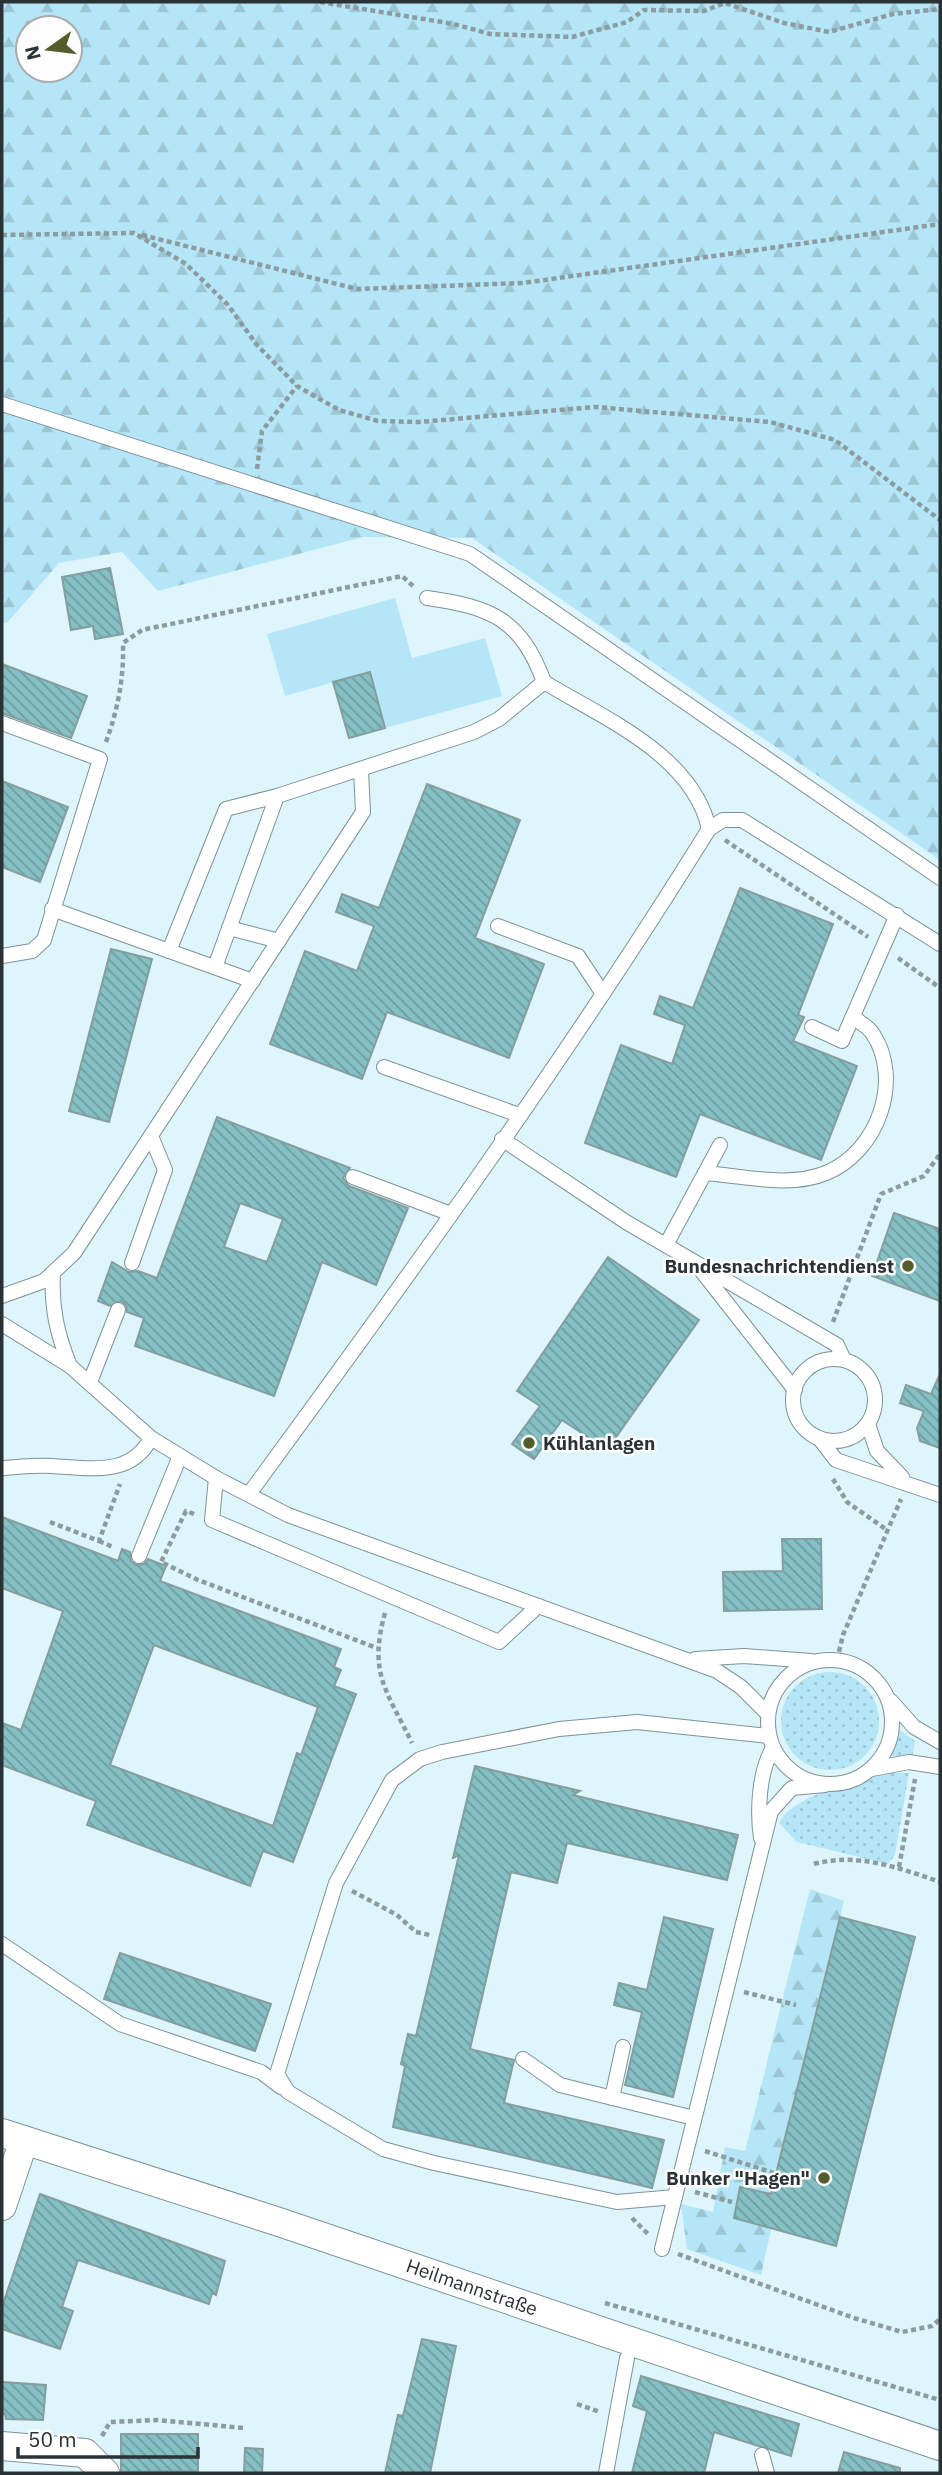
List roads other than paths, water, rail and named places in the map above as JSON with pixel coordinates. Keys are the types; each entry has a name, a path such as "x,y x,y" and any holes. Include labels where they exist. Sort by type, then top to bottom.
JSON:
{"street":[{"path":"2,2206 13,2136"},
{"name":"Heilmannstraße","path":"13,2136 279,2222 936,2443"},
{"path":"2,2446 85,2453 105,2473"}],"lane":[{"path":"2,404 470,554 940,878"},
{"path":"426,598 486,612 514,627 534,653 544,682 652,748 680,774 704,807 709,830"},
{"path":"169,951 226,809 361,770 474,732 499,719 544,682"},
{"path":"2,723 100,759 44,940 32,951 2,956"},
{"path":"2,1296 44,1281 74,1253 363,812 361,770"},
{"path":"215,967 277,796"},
{"path":"248,1494 395,1295 603,993 709,830 723,820 742,820 940,944"},
{"path":"52,909 253,981"},
{"path":"812,1027 842,1041 897,915"},
{"path":"498,926 578,956 603,993"},
{"path":"229,928 279,941"},
{"path":"705,1173 801,1180 828,1173 848,1159 870,1134 885,1100 888,1073 873,1032 853,1017"},
{"path":"384,1067 519,1115"},
{"path":"132,1263 165,1170 151,1136"},
{"path":"502,1139 626,1222 837,1345 844,1360"},
{"path":"666,1245 720,1145"},
{"path":"353,1177 451,1214"},
{"path":"695,1262 794,1390"},
{"path":"53,1273 51,1297 55,1329 69,1366"},
{"path":"90,1382 118,1310"},
{"path":"2,1324 90,1382 151,1438 216,1478 288,1515 717,1671 741,1687 768,1714"},
{"path":"819,1438 840,1440 851,1437 867,1424 873,1414 874,1391 864,1371 844,1360 823,1360 813,1365 804,1371 794,1390 796,1413 809,1432 819,1438 836,1460 940,1494"},
{"path":"867,1424 877,1451 909,1482"},
{"path":"2,1468 49,1466 87,1469 125,1462 143,1454 151,1438"},
{"path":"139,1556 180,1456"},
{"path":"216,1478 212,1520 499,1642 538,1606"},
{"path":"686,1660 744,1656 837,1660 867,1672 914,1727 940,1742"},
{"path":"762,1843 758,1821 771,1742 768,1714 773,1696 798,1668 816,1661"},
{"path":"872,1769 884,1754 891,1736 892,1716 888,1697"},
{"path":"288,2092 277,2074 336,1882 392,1780 420,1759 442,1752 559,1729 637,1722 771,1742 794,1773 825,1785"},
{"path":"662,2249 771,1811 792,1788 842,1784 872,1769 918,1764 940,1767"},
{"path":"2,1944 120,2024 261,2072 288,2092 383,2149 434,2164 617,2202 676,2192"},
{"path":"612,2098 623,2047"},
{"path":"523,2059 560,2085 694,2118"},
{"path":"606,2473 627,2358"},
{"path":"762,2455 767,2473"}],"place":[{"name":"Bundesnachrichtendienst","path":"908,1266"},
{"name":"Kühlanlagen","path":"529,1443"},
{"name":"Bunker \"Hagen\"","path":"824,2178"}]}
